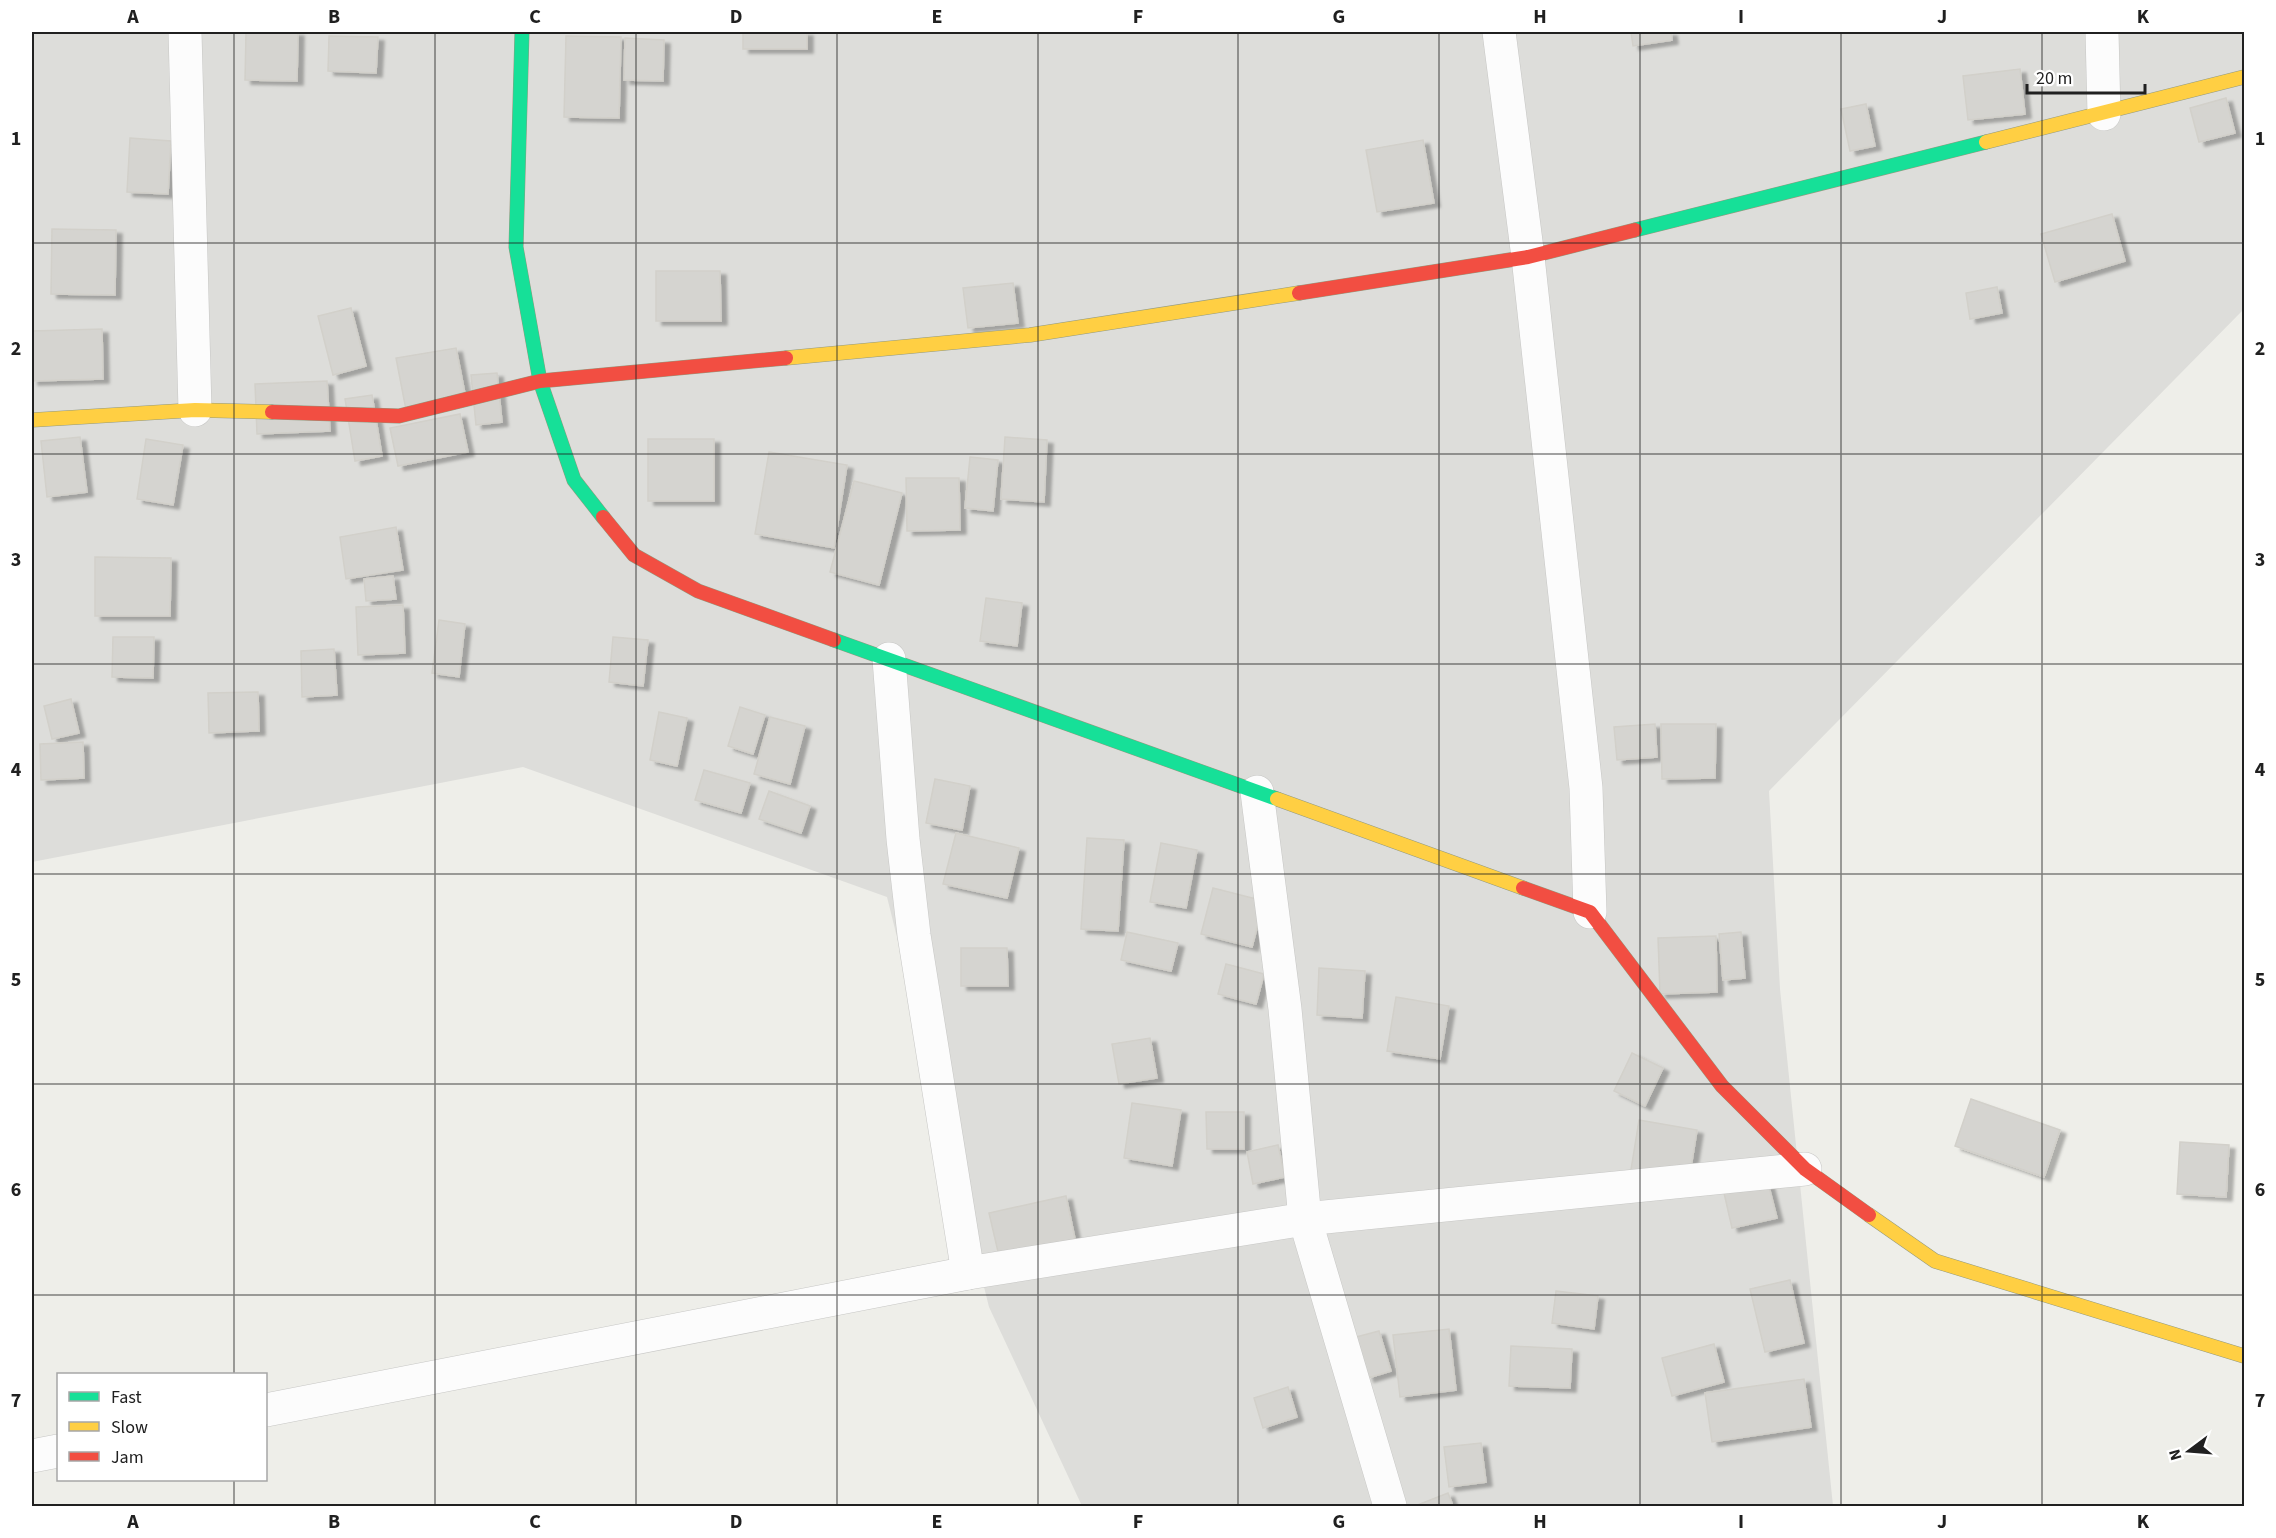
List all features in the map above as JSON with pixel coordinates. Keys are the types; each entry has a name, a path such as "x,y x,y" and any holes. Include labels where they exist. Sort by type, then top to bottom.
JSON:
{"street":[{"path":"185,32 195,410"},
{"path":"522,32 516,247 540,381 574,480 634,555 698,591 1590,912 1722,1086 1805,1169 1935,1261 2244,1356"},
{"path":"1499,32 1528,257 1586,788 1590,912"},
{"path":"2102,32 2104,114"},
{"path":"32,420 195,410 399,416 540,381 1030,335 1528,257 2244,77"},
{"path":"889,659 903,838 914,935 968,1273"},
{"path":"1257,792 1285,1009 1305,1219 1390,1506"},
{"path":"267,1410 968,1273 1305,1219 1805,1169"},
{"path":"32,1456 57,1451"}],"shaded area":[{"path":"32,32 2244,32 2244,309 1769,791 1780,989 1833,1506 1082,1506 989,1307 887,897 523,767 32,862"}],"building":[{"path":"246,32 298,32 297,81 245,80"},
{"path":"743,32 807,32 807,49 743,49"},
{"path":"1631,32 1671,32 1672,40 1633,46"},
{"path":"329,36 378,37 376,73 328,71"},
{"path":"566,36 621,37 619,118 564,117"},
{"path":"625,38 664,40 663,81 624,80"},
{"path":"2020,69 2025,114 1968,120 1963,76"},
{"path":"2226,98 2235,133 2199,142 2190,108"},
{"path":"1866,104 1875,146 1850,151 1841,109"},
{"path":"130,138 171,141 168,194 127,192"},
{"path":"1423,140 1434,203 1377,212 1366,150"},
{"path":"2112,214 2125,261 2055,282 2041,234"},
{"path":"52,229 116,230 115,295 51,294"},
{"path":"656,271 720,271 721,321 656,321"},
{"path":"1013,283 1018,323 968,328 963,288"},
{"path":"1997,287 2002,313 1970,319 1966,293"},
{"path":"351,308 366,366 333,375 318,316"},
{"path":"102,329 103,379 32,381 32,331"},
{"path":"456,348 466,399 406,410 396,358"},
{"path":"497,373 502,422 476,425 471,375"},
{"path":"327,381 330,431 257,434 255,384"},
{"path":"372,395 382,456 355,461 345,399"},
{"path":"460,414 468,452 398,466 390,428"},
{"path":"80,437 87,492 47,497 41,441"},
{"path":"1005,437 1047,440 1044,502 1001,499"},
{"path":"146,439 183,445 173,505 137,499"},
{"path":"648,439 714,439 714,501 648,501"},
{"path":"769,452 847,465 834,548 755,534"},
{"path":"970,457 998,460 993,511 965,508"},
{"path":"906,478 959,478 960,530 907,531"},
{"path":"854,481 902,493 879,585 830,572"},
{"path":"396,527 403,570 346,579 340,537"},
{"path":"95,557 171,558 170,616 95,616"},
{"path":"393,576 396,599 366,601 364,579"},
{"path":"986,598 1022,603 1017,646 980,641"},
{"path":"403,605 405,653 358,655 356,607"},
{"path":"439,620 465,624 459,677 432,673"},
{"path":"113,637 154,637 153,678 112,677"},
{"path":"613,637 648,640 643,686 609,682"},
{"path":"334,649 337,695 302,697 301,651"},
{"path":"258,692 259,731 209,733 208,693"},
{"path":"71,699 79,733 52,739 44,706"},
{"path":"740,707 765,715 753,754 728,746"},
{"path":"659,712 687,718 677,766 650,760"},
{"path":"770,717 805,726 790,784 754,774"},
{"path":"1655,724 1657,757 1617,760 1614,727"},
{"path":"1661,724 1716,724 1715,778 1662,779"},
{"path":"83,742 84,778 41,780 40,744"},
{"path":"704,770 750,783 741,813 695,800"},
{"path":"935,779 970,786 962,830 926,823"},
{"path":"769,791 810,806 801,833 759,819"},
{"path":"956,833 1019,848 1007,898 943,884"},
{"path":"1087,838 1124,840 1118,931 1081,929"},
{"path":"1161,843 1197,850 1186,908 1150,902"},
{"path":"1213,888 1264,901 1252,947 1201,934"},
{"path":"1127,932 1178,943 1171,971 1121,960"},
{"path":"1741,932 1745,978 1723,980 1719,934"},
{"path":"1716,936 1717,992 1660,994 1658,938"},
{"path":"961,948 1007,948 1008,986 961,986"},
{"path":"1226,964 1264,974 1256,1004 1218,994"},
{"path":"1319,968 1365,971 1362,1018 1317,1015"},
{"path":"1396,997 1449,1006 1440,1059 1387,1051"},
{"path":"1150,1038 1157,1078 1119,1084 1112,1044"},
{"path":"1632,1053 1663,1068 1645,1106 1614,1091"},
{"path":"1971,1099 2060,1130 2044,1177 1955,1146"},
{"path":"1132,1103 1181,1110 1172,1166 1124,1158"},
{"path":"1206,1112 1244,1112 1244,1149 1207,1149"},
{"path":"1639,1120 1697,1130 1688,1186 1630,1176"},
{"path":"2180,1142 2229,1145 2226,1197 2177,1194"},
{"path":"1278,1145 1285,1177 1253,1184 1247,1152"},
{"path":"1768,1183 1777,1218 1732,1228 1724,1193"},
{"path":"1066,1196 1075,1239 999,1256 989,1213"},
{"path":"1790,1280 1804,1343 1765,1352 1750,1289"},
{"path":"1556,1291 1598,1296 1594,1329 1552,1323"},
{"path":"1449,1329 1456,1390 1400,1397 1393,1335"},
{"path":"1379,1331 1391,1371 1368,1378 1356,1337"},
{"path":"1714,1344 1724,1382 1672,1396 1662,1358"},
{"path":"1511,1346 1572,1349 1570,1388 1509,1386"},
{"path":"1804,1379 1811,1427 1712,1442 1705,1393"},
{"path":"1288,1387 1297,1417 1263,1428 1254,1398"},
{"path":"1481,1443 1486,1482 1449,1487 1444,1447"},
{"path":"1448,1493 1453,1506 1415,1506"}],"traffic: fast":[{"path":"522,32 516,247 540,381 574,480 603,517"},
{"path":"1635,230 1986,142"},
{"path":"834,640 1277,799"}],"traffic: slow":[{"path":"1986,142 2244,77"},
{"path":"786,358 1030,335 1299,293"},
{"path":"32,420 195,410 272,412"},
{"path":"1277,799 1523,888"},
{"path":"1869,1215 1935,1261 2244,1356"}],"traffic: jam":[{"path":"1299,293 1528,257 1635,230"},
{"path":"272,412 399,416 540,381 786,358"},
{"path":"603,517 634,555 698,591 834,640"},
{"path":"1523,888 1590,912 1722,1086 1805,1169 1869,1215"}]}
